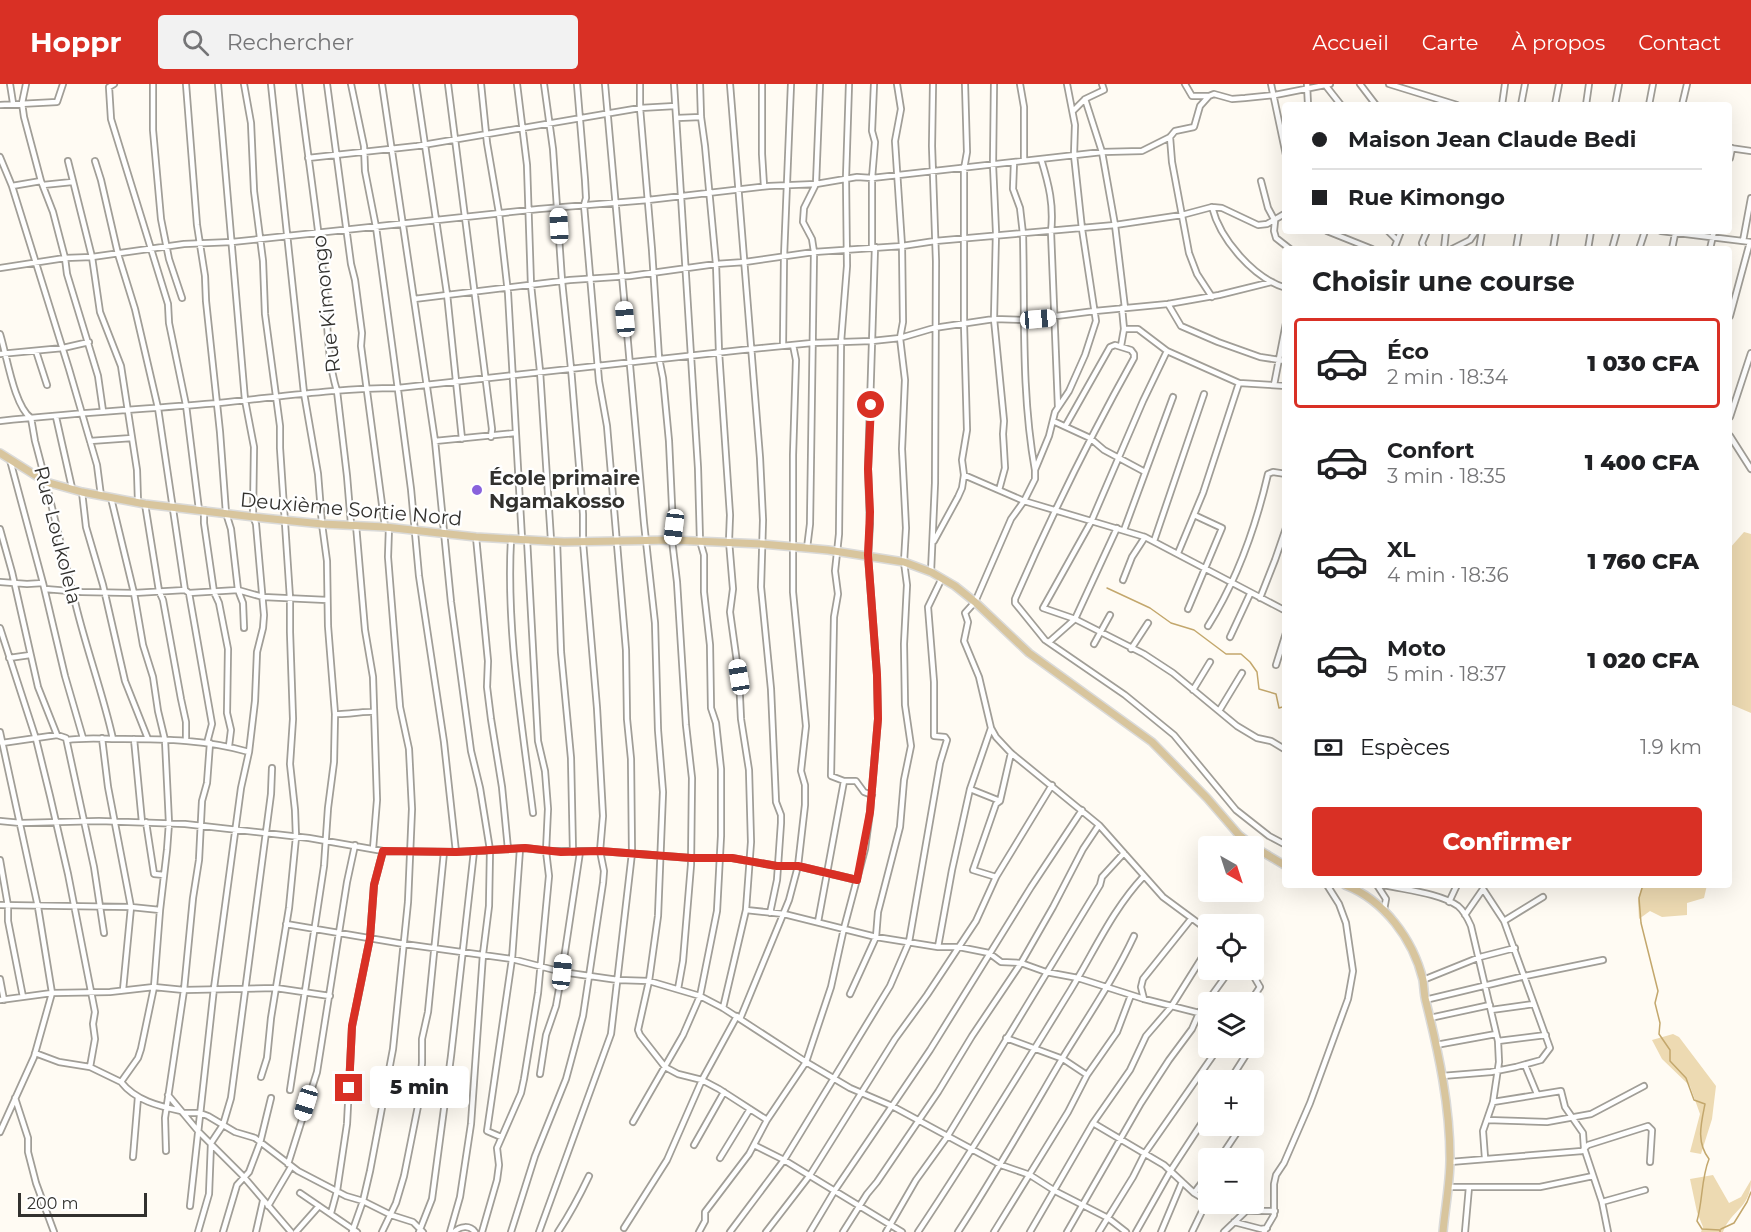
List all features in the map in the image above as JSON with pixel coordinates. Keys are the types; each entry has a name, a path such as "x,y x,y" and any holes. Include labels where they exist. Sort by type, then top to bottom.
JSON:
{"main road":[{"name":"Deuxième Sortie Nord","path":"0,453 46,482 111,498 173,507 322,524 353,524 477,537 583,542 672,540 762,544 868,555 904,562 942,578 975,602 1029,653 1152,742 1207,798 1240,836"},
{"name":"Deuxième Sortie Nord","path":"1264,853 1282,864"},
{"path":"1351,888 1384,910 1407,942 1423,981 1448,1111 1450,1162 1443,1232"}],"street":[{"path":"10,84 13,103"},
{"path":"26,84 22,103 42,183 53,212 69,282 98,376 103,411"},
{"path":"0,105 57,102 63,84"},
{"path":"114,84 109,87 111,119 168,304 169,323 186,405 214,592 219,603 228,649 227,713 231,730 229,746"},
{"path":"153,84 154,138 161,219 166,248 182,298"},
{"path":"186,84 226,513 231,529 238,590 243,603 244,628"},
{"path":"190,1206 214,988 241,788 249,752 255,701 256,652 263,628 263,597 256,524 253,516 254,447 245,400 218,84"},
{"path":"244,84 251,123 254,191 265,314 280,426 290,598 293,719 290,764 296,837 267,1058 261,1077"},
{"path":"271,84 304,393 319,481 327,561 327,600 335,714 334,762 324,866 290,1090"},
{"name":"Rue Kimongo","path":"299,84 318,233 329,347 337,391 365,630 373,677 377,800 374,849"},
{"path":"300,1193 354,1231 363,1201 393,1049 408,902 412,809 409,749 400,707 387,527 327,84"},
{"path":"351,84 365,152 365,171 376,227 398,388 424,616 444,742 456,852"},
{"path":"382,84 435,441 451,602 471,751 480,788 490,850 489,906 467,1155 452,1232"},
{"path":"416,84 447,294 462,439"},
{"path":"448,84 476,291 492,429 491,437"},
{"path":"481,84 486,136 500,213 507,288 515,433 525,539 538,741 545,771 548,809 546,851 549,876 538,993 524,1078 497,1148 499,1165 497,1180 482,1232"},
{"path":"517,84 527,165 531,285 554,540 561,652 572,758 573,852"},
{"path":"511,1232 535,1156 566,1078 583,1016 604,871 600,851 603,816 597,708 583,542 583,514 562,281 558,207 544,84"},
{"path":"539,1232 611,1034 632,853 626,650 590,278 577,84"},
{"path":"605,84 621,276 655,623 658,730 663,792 658,916 649,981 638,1030 665,1067 678,1074 702,1080 767,1120"},
{"path":"640,84 659,358 669,441 674,527 672,540 692,778 691,858 683,961 678,988"},
{"path":"633,1122 683,1035 700,996 717,911 721,836 721,769 716,723 711,708 710,645 704,592 704,555 700,541 698,468 674,84"},
{"path":"700,84 700,117 710,192 716,264 733,589 730,612 739,677 741,719 749,770 751,842 746,910 723,1008"},
{"path":"729,84 760,458 761,588 771,689 776,802 781,815 777,880 770,914"},
{"path":"762,84 764,186"},
{"path":"783,345 791,84"},
{"path":"807,548 810,524 814,252 812,239 803,222 804,208 816,184 820,84"},
{"path":"849,84 846,300 841,342 839,534 835,571 838,594 834,616 831,776 844,781 856,781 864,792 872,795"},
{"path":"699,1232 705,1221 705,1212 754,1145 767,1120 806,1062 831,987 865,849 878,719 868,555 874,84"},
{"path":"850,994 876,937 878,912 900,827 904,780 911,746 905,705 904,644 907,585 904,562 906,528 902,449 905,380 900,338 903,322 902,246 896,141 901,116 897,84"},
{"path":"931,572 935,483 933,84"},
{"path":"932,547 962,488 964,475 962,460 967,430 964,324 964,168 967,152 965,84"},
{"path":"994,84 994,319 1005,453 1005,468 999,490"},
{"path":"1020,84 1024,107 1024,160"},
{"path":"1035,470 1058,407 1069,390 1085,355 1094,327 1095,311 1082,229 1074,155 1075,125 1067,84"},
{"path":"1073,111 1085,99 1104,90 1102,84"},
{"path":"1185,84 1192,96 1218,94 1232,99 1275,95 1308,86 1328,85 1339,102"},
{"path":"1271,84 1282,133"},
{"path":"1360,84 1374,102"},
{"path":"1389,84 1436,102"},
{"path":"1410,91 1413,84"},
{"path":"1502,102 1505,84"},
{"path":"1522,102 1525,84"},
{"path":"1556,102 1559,84"},
{"path":"1586,102 1589,84"},
{"path":"1616,102 1619,84"},
{"path":"1650,102 1653,84"},
{"path":"1683,102 1687,84"},
{"path":"1308,86 1308,102"},
{"path":"0,268 65,258 92,257 201,243 346,231 764,186 816,184 846,178 872,178 1102,152 1142,151 1175,131 1194,127 1200,106 1209,96"},
{"path":"1085,99 1102,152 1115,225 1124,308 1125,329 1121,346"},
{"path":"308,158 392,150 486,136 640,108 675,106"},
{"path":"677,118 700,117"},
{"path":"1170,136 1189,253 1197,274 1212,297"},
{"path":"1732,148 1751,151"},
{"path":"0,157 12,186 63,348 99,474 101,496"},
{"path":"1041,159 1053,212 1051,232 1058,407"},
{"path":"68,161 92,257 100,312 121,366 141,503 184,709 186,741"},
{"path":"95,161 118,254 135,309 158,408 187,591 212,724 207,783 202,801 199,860 184,990 166,1107 166,1151"},
{"path":"1014,162 1013,189 1020,208 1023,234 1028,408 1035,479 1024,501 1011,519 975,602 965,614 968,622 964,641 979,677 991,728 996,737 1011,753 1099,825 1163,897 1198,924"},
{"path":"1260,181 1268,208 1275,220 1276,238 1286,246"},
{"path":"12,186 72,182"},
{"path":"1743,241 1751,198"},
{"path":"1212,207 1222,234 1231,246 1254,269 1282,286"},
{"path":"414,299 745,262 814,252 1082,229 1182,215 1212,207 1222,208 1258,225 1282,216"},
{"path":"1334,234 1364,246"},
{"path":"1391,234 1397,240"},
{"path":"1395,246 1400,234"},
{"path":"1458,246 1470,240 1474,234"},
{"path":"1673,246 1675,234"},
{"path":"1713,234 1750,242 1732,309"},
{"path":"0,421 276,398 304,393 398,388 783,345 900,338 934,328 994,319 1025,320 1168,304 1212,297 1272,282"},
{"path":"1168,304 1181,326 1228,346 1260,357 1282,361"},
{"path":"1125,329 1138,329 1167,351 1239,383 1282,386"},
{"name":"Rue Loukolela","path":"0,334 17,396 24,413 31,418 72,592 96,680 105,700 113,739"},
{"path":"0,354 63,348 89,342"},
{"path":"624,1228 667,1160 702,1080 738,1017 784,914 798,866 805,805 801,771 806,736 793,592 796,360 793,345"},
{"path":"1066,426 1110,347 1115,345 1131,350 1134,358 1090,438 1054,511 1015,601 1042,637 1125,695 1174,735 1236,810 1269,836 1282,843"},
{"path":"36,351 48,385"},
{"path":"1167,351 1091,522 1043,606 1044,609 1075,619 1159,663 1257,738 1271,741 1282,748"},
{"path":"1732,411 1751,353"},
{"path":"1274,385 1282,364"},
{"path":"1178,553 1203,494 1239,383"},
{"path":"1154,541 1204,394"},
{"path":"1124,530 1173,397"},
{"path":"56,417 72,488"},
{"path":"1053,420 1090,438 1104,450 1145,472"},
{"path":"435,441 515,433"},
{"path":"90,441 132,438"},
{"path":"1732,439 1750,466"},
{"path":"10,460 83,738"},
{"path":"1208,626 1231,583 1262,499 1268,474 1282,473"},
{"path":"964,475 1024,501 1145,537 1282,609"},
{"path":"82,492 86,527 105,592 125,681 148,739"},
{"path":"111,498 134,593 143,645 153,677 165,740 169,823 154,987 138,1058 121,1082"},
{"path":"1188,609 1222,528 1194,515"},
{"path":"1049,642 1075,619 1117,528"},
{"path":"0,529 38,687 57,735"},
{"path":"477,537 488,661 487,687 502,787 508,849"},
{"path":"1123,579 1132,557 1145,537"},
{"path":"512,538 513,632 533,813"},
{"path":"1260,598 1282,540"},
{"path":"730,1232 784,1160 834,1079 890,986 909,942 940,762 948,740 945,737 934,736 934,682 928,608 942,578"},
{"path":"0,582 44,586 72,592 238,590 263,597 327,600"},
{"path":"1230,637 1250,594"},
{"path":"1094,644 1110,615"},
{"path":"1131,648 1148,623"},
{"path":"0,628 36,739 56,821 95,1012 93,1024 95,1039 90,1067"},
{"path":"1276,665 1282,646"},
{"path":"0,654 30,655"},
{"path":"1193,690 1210,662"},
{"path":"1219,711 1242,673"},
{"path":"335,714 374,712"},
{"path":"938,947 970,789 991,728"},
{"path":"0,732 38,907 52,993 35,1053 0,1131"},
{"path":"2,743 57,735 67,740 102,738 209,743 249,752"},
{"path":"102,738 114,822 131,907 123,990"},
{"path":"134,739 144,822 154,874 164,875"},
{"path":"67,740 85,822 104,933"},
{"path":"996,877 973,870 996,804 1000,801 1011,753"},
{"path":"198,1232 209,1194 211,1143 223,1125 231,1098 252,947 271,794 272,768"},
{"path":"818,922 844,781"},
{"path":"766,1232 810,1175 860,1094 976,921 996,877 1052,785"},
{"path":"970,789 1000,801"},
{"path":"810,1232 835,1190 936,1041 989,953 1082,810"},
{"path":"0,821 21,823 144,822 200,825 355,845 383,851 456,852 520,849 600,851 749,860 777,866 798,866 857,880"},
{"path":"843,1232 1021,963 1083,849 1099,825"},
{"path":"268,1206 289,1165 317,1072 355,845"},
{"path":"501,1137 487,1131 513,959 520,849"},
{"path":"331,1213 337,1191 347,1124 352,1026 370,938 374,885 383,851"},
{"path":"35,1053 59,1062 90,1067 121,1082 127,1090 138,1097 182,1112 200,1113 235,1132 248,1134 289,1165 337,1191 391,1215 413,1222 421,1231 432,1199 474,851"},
{"path":"382,1232 391,1215 404,1176 418,1106 422,1039 428,1012 444,852"},
{"path":"540,1074 546,1035 556,1006 580,852"},
{"path":"886,1232 916,1180 947,1137 1100,885 1102,877 1124,853"},
{"path":"0,860 8,906 8,921 23,997"},
{"path":"918,1232 972,1151 1078,978 1119,905 1144,876"},
{"path":"1234,1222 1265,1230 1272,1222 1275,1211 1276,1175 1284,1163 1310,1103 1346,1009 1352,975 1344,918 1329,888"},
{"path":"1379,888 1386,899 1384,910"},
{"path":"1405,888 1449,902 1461,909 1471,926 1498,1041 1493,1102 1483,1131 1485,1158"},
{"path":"1449,902 1456,888"},
{"path":"1442,1076 1497,1071 1524,1065 1541,1060 1548,1052 1549,1043 1515,948 1504,921 1483,889 1465,915"},
{"path":"1504,921 1543,897"},
{"path":"0,905 131,907 160,910"},
{"path":"746,910 784,914 876,937 938,947 959,946 989,953 1001,962 1021,963 1046,972 1078,978 1144,999 1198,1013"},
{"path":"1144,999 1141,987 1143,979 1191,919"},
{"path":"286,924 433,949 513,959 562,972 618,980 649,981 700,996 738,1017 860,1094 892,1106 1001,1165 1030,1175 1055,1191 1108,1218 1126,1232"},
{"path":"958,1232 1107,988 1134,936"},
{"path":"1423,981 1480,957 1515,948"},
{"path":"1425,1000 1604,960"},
{"path":"1030,1232 1093,1123 1130,1070 1146,1036 1171,1006 1198,964"},
{"path":"0,979 2,1000 52,993 90,993 154,987 184,990 276,988 330,996"},
{"path":"994,1232 1068,1112 1088,1075 1105,1052 1121,1024 1131,995"},
{"path":"1430,1018 1534,1004"},
{"path":"1067,1232 1100,1172 1163,1068 1192,1029 1198,1015"},
{"path":"1436,1045 1496,1034"},
{"path":"1498,1041 1545,1035"},
{"path":"1006,1038 1063,1059 1088,1075"},
{"path":"1099,1232 1145,1153 1210,1058"},
{"path":"1524,1065 1537,1094"},
{"path":"1487,1120 1547,1122 1591,1114 1644,1086"},
{"path":"1493,1102 1561,1091 1565,1107 1583,1133 1584,1148 1602,1202 1608,1232"},
{"path":"694,1145 724,1092"},
{"path":"168,1095 198,1131 243,1176 293,1232 319,1206"},
{"path":"133,1157 138,1097"},
{"path":"15,1098 27,1138 36,1183 54,1232"},
{"path":"223,1232 237,1185 249,1172 260,1143 271,1098"},
{"path":"720,1158 750,1109"},
{"path":"1093,1123 1171,1170 1198,1195"},
{"path":"1450,1162 1582,1151 1588,1145 1648,1126 1652,1130 1650,1161"},
{"path":"1136,1232 1171,1170 1198,1129"},
{"path":"754,1145 810,1175 902,1232"},
{"path":"558,1232 568,1213 578,1201 589,1176"},
{"path":"1448,1187 1540,1187 1593,1176"},
{"path":"1161,1232 1182,1182"},
{"path":"1465,1232 1469,1187"},
{"path":"1194,1193 1198,1188"},
{"path":"1602,1202 1645,1190"},
{"path":"256,1232 263,1201"},
{"path":"1264,1211 1275,1211"},
{"path":"1192,1232 1202,1214"},
{"path":"1224,1232 1243,1214"},
{"path":"452,1232 463,1227 470,1227 475,1232"}],"shaded area":[{"path":"1744,532 1751,534 1751,713 1732,705 1732,546"},
{"path":"1641,888 1706,888 1704,898 1687,903 1687,915 1662,917 1650,911 1639,919 1638,901"},
{"path":"1673,1034 1679,1037 1716,1086 1712,1119 1701,1154 1690,1152 1700,1114 1690,1086 1662,1059 1652,1040"},
{"path":"1713,1175 1729,1203 1741,1197 1751,1180 1750,1189 1748,1197 1723,1232 1701,1232 1703,1227 1697,1212 1690,1179"}],"waterway":[{"path":"1107,588 1150,608 1171,623 1194,630 1226,654 1241,654 1257,672 1259,689 1276,694 1279,708 1282,707"},
{"path":"1642,888 1639,898 1641,923 1658,991 1655,1003 1660,1023 1659,1034 1670,1050 1670,1061 1686,1078 1694,1100 1705,1104 1701,1139 1709,1159 1697,1221 1702,1229 1720,1230 1720,1232"},
{"path":"1721,1229 1734,1223 1751,1192"}],"place":[{"name":"École primaire Ngamakosso","path":"477,490"}],"route":[{"path":"349,1088 352,1026 370,938 374,885 383,851 456,852 525,848 561,852 600,851 691,858 732,858 777,866 798,866 857,880 865,849 870,812 878,719 868,555 871,405"}]}
